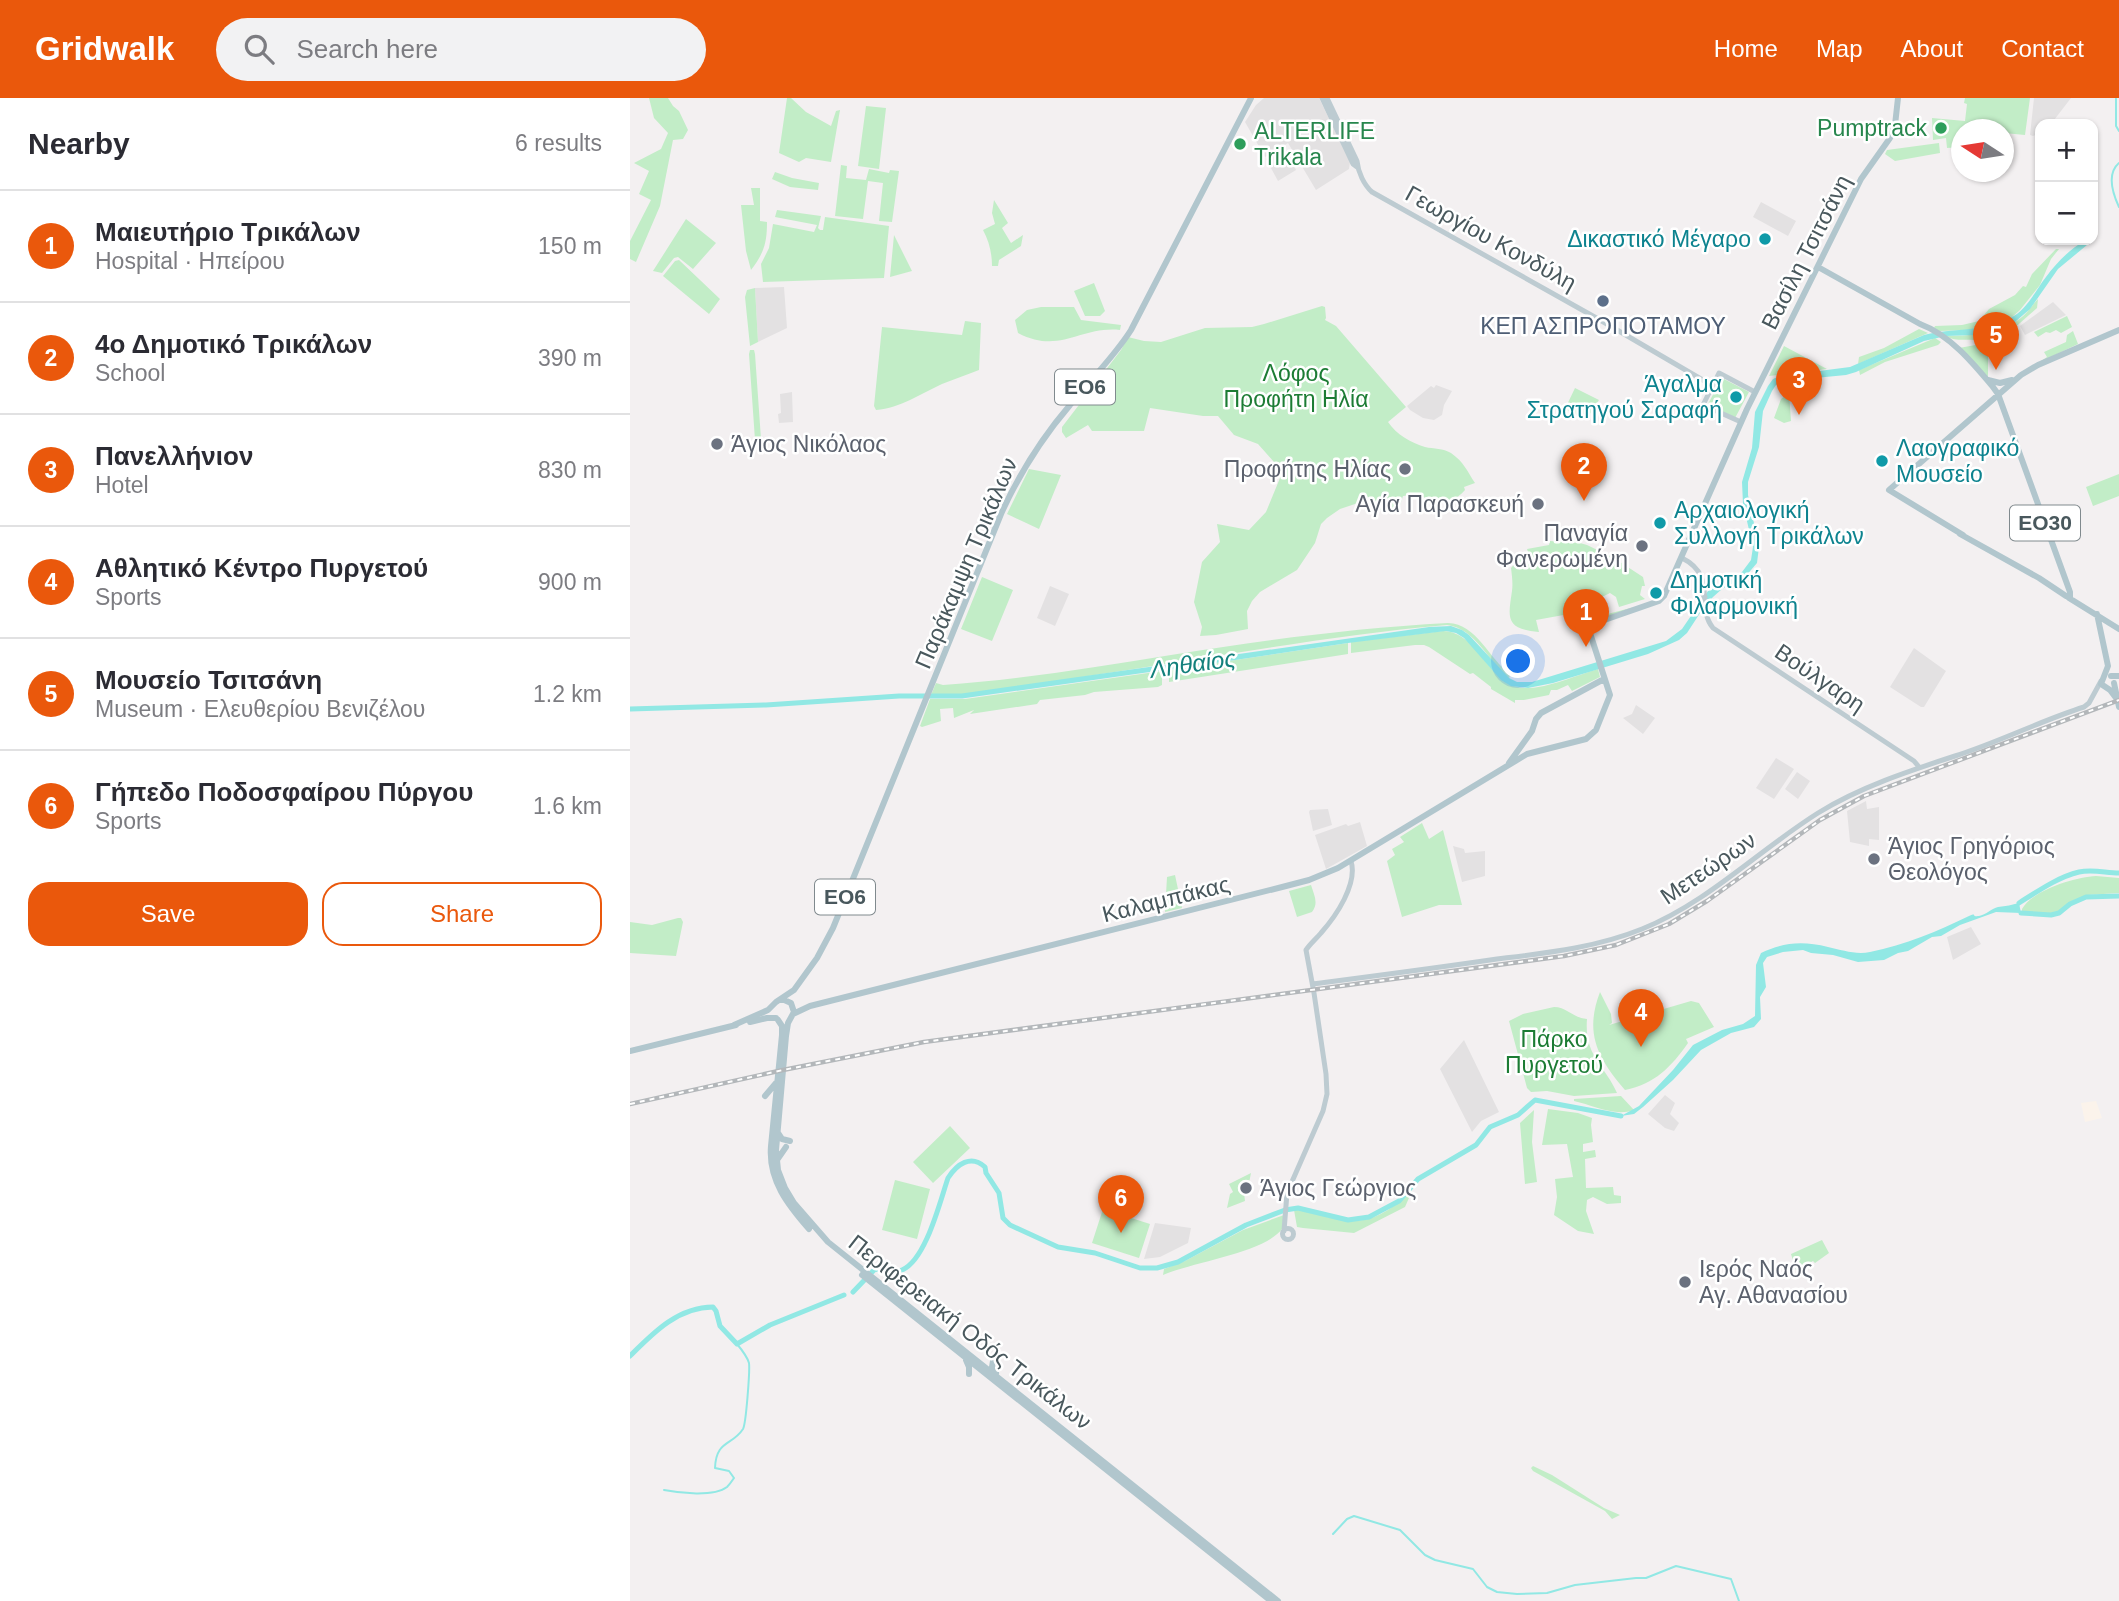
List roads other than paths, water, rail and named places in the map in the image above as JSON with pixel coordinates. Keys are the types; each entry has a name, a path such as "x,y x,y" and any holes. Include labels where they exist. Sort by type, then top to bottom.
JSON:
{"main road":[{"name":"Παράκαμψη Τρικάλων","path":"782,999 794,990 817,958 833,928 1001,514 1023,467 1131,330 1251,98"},
{"name":"Γεωργίου Κονδύλη","path":"1324,98 1353,164 1374,193 1714,384"},
{"name":"Βασίλη Τσιτσάνη","path":"1603,677 1592,629 1602,621 1661,600 1755,392 1861,180 1890,138 1895,125 1898,98"},
{"name":"ΕΟ30","path":"1818,267 1926,327 1961,351 1987,380 1998,396 2070,598"},
{"name":"ΕΟ30","path":"1998,396 2029,371 2119,330"},
{"name":"ΕΟ30","path":"1944,340 1998,396"},
{"name":"ΕΟ30","path":"2029,371 1890,491 2119,627"},
{"path":"1741,422 1703,405 1720,373 1755,392"},
{"path":"1987,380 2000,383 2017,379"},
{"path":"1963,535 1963,544"},
{"name":"Βούλγαρη","path":"1682,558 1705,586 1700,595 1713,628 1914,761 1919,767"},
{"path":"2100,616 2111,681 2118,703"},
{"path":"1706,628 1713,628"},
{"path":"1505,767 1541,713 1603,677 1610,695 1596,730 1591,737 1582,740"},
{"name":"Μετεώρων","path":"1313,984 1578,948 1632,933 1697,900 1819,813 1919,767 1962,754 2084,707 2111,681"},
{"path":"1582,740 1592,746"},
{"name":"Καλαμπάκας","path":"792,1016 810,1006 1286,887 1325,874 1352,861 1532,752 1582,740"},
{"path":"1287,1230 1287,1192 1323,1111 1327,1094 1306,949 1322,932 1347,893 1353,873 1352,861"},
{"name":"Παράκαμψη Τρικάλων","path":"792,1004 794,990"},
{"path":"782,999 792,1004"},
{"name":"ΕΟ6","path":"734,1025 762,1013 782,999"},
{"name":"Καλαμπάκας","path":"792,1004 810,1006"},
{"name":"ΕΟ6","path":"630,1051 768,1017 784,1021 792,1016 792,1004"},
{"path":"773,1006 772,1013 777,1019"},
{"name":"Περιφερειακή Οδός Τρικάλων","path":"792,1016 785,1044 777,1162 785,1188 800,1212 822,1237 876,1283 1271,1601"},
{"name":"Περιφερειακή Οδός Τρικάλων","path":"777,1019 782,1030 768,1148 772,1171 790,1206 815,1236 858,1268"},
{"path":"765,1096 772,1090 778,1078"},
{"path":"777,1162 788,1144 778,1131"},
{"path":"965,1353 990,1360 1002,1384"},
{"path":"965,1353 971,1375 987,1377 1002,1384"},
{"name":"Περιφερειακή Οδός Τρικάλων","path":"1002,1384 1278,1601"}],"water":[{"name":"Ληθαίος","path":"2087,245 2058,269 2030,309 2015,322 1976,335 1946,336 1924,341 1846,375 1784,381 1776,385 1763,411 1759,447 1748,482 1748,495 1759,547 1757,563 1745,577 1713,597 1679,640 1648,654 1528,688 1511,686 1501,680 1464,638 1446,631 1169,670 1169,664 1451,626 1469,635 1509,678 1517,682 1532,682 1666,641 1682,629 1708,591 1742,572 1751,560 1753,547 1743,504 1742,482 1752,448 1755,412 1773,379 1850,367 1924,335 1989,326 2010,318 2026,305 2059,261 2075,247"},
{"path":"2019,903 2021,913 1996,912 1960,925 1941,936 1932,937 1908,951 1884,960 1858,962 1803,950 1767,957 1763,963 1766,987 1760,997 1761,1019 1754,1027 1731,1033 1701,1050 1643,1107 1634,1114 1621,1116 1639,1106 1693,1045 1722,1030 1743,1024 1755,1016 1756,965 1761,953 1802,943 1865,953 1896,946 1972,915 1982,915 1996,908"}],"waterway":[{"path":"2116,98 2116,126 2119,131"},
{"path":"2119,163 2112,178 2119,207"},
{"name":"Ληθαίος","path":"630,709 766,705 899,696 962,696 1174,666"},
{"path":"2019,903 2071,874 2089,871 2119,873"},
{"path":"2021,913 2051,915 2086,897 2119,896"},
{"path":"853,1292 875,1269 895,1272 911,1264 925,1243 948,1178 965,1162 975,1161 985,1167 999,1193 1003,1218 1010,1225 1058,1247 1095,1253 1140,1268 1157,1268 1178,1262 1246,1225 1285,1210 1298,1208 1348,1220 1369,1217 1399,1201 1418,1179 1476,1145 1490,1127 1518,1115 1535,1100 1621,1116"},
{"path":"630,1356 667,1323 688,1311 713,1307 720,1326 737,1344 770,1325 844,1295"},
{"path":"664,1490 714,1492 727,1487 734,1478 729,1471 715,1468 718,1452 739,1434 744,1425 749,1363 737,1344"},
{"path":"1333,1534 1347,1519 1354,1516 1400,1530 1425,1555 1473,1569 1487,1587 1497,1592 1547,1593 1575,1585 1646,1578 1676,1566 1731,1579 1739,1601"}],"railway":[{"path":"630,1104 924,1042 1564,956 1616,945 1669,924 1707,901 1820,820 1864,796 2119,700"}],"place":[{"name":"Pumptrack","path":"1941,128"},
{"name":"ALTERLIFE Trikala","path":"1240,144"},
{"name":"Δικαστικό Μέγαρο","path":"1765,239"},
{"name":"ΚΕΠ ΑΣΠΡΟΠΟΤΑΜΟΥ","path":"1603,301"},
{"name":"Μουσείο Τσιτσάνη","path":"1996,370"},
{"name":"Άγαλμα Στρατηγού Σαραφή","path":"1736,397"},
{"name":"Πανελλήνιον","path":"1799,415"},
{"name":"Άγιος Νικόλαος","path":"717,444"},
{"name":"Λαογραφικό Μουσείο","path":"1882,461"},
{"name":"Προφήτης Ηλίας","path":"1405,469"},
{"name":"4ο Δημοτικό Τρικάλων","path":"1584,501"},
{"name":"Αγία Παρασκευή","path":"1538,504"},
{"name":"Αρχαιολογική Συλλογή Τρικάλων","path":"1660,523"},
{"name":"Παναγία Φανερωμένη","path":"1642,546"},
{"name":"Δημοτική Φιλαρμονική","path":"1656,593"},
{"name":"Μαιευτήριο Τρικάλων","path":"1586,647"},
{"name":"Άγιος Γρηγόριος Θεολόγος","path":"1874,859"},
{"name":"Αθλητικό Κέντρο Πυργετού","path":"1641,1047"},
{"name":"Άγιος Γεώργιος","path":"1246,1188"},
{"name":"Γήπεδο Ποδοσφαίρου Πύργου","path":"1121,1233"},
{"name":"Ιερός Ναός Αγ. Αθανασίου","path":"1685,1282"}],"park label":[{"name":"Λόφος Προφήτη Ηλία","path":"1296,386"},
{"name":"Πάρκο Πυργετού","path":"1554,1052"}]}
